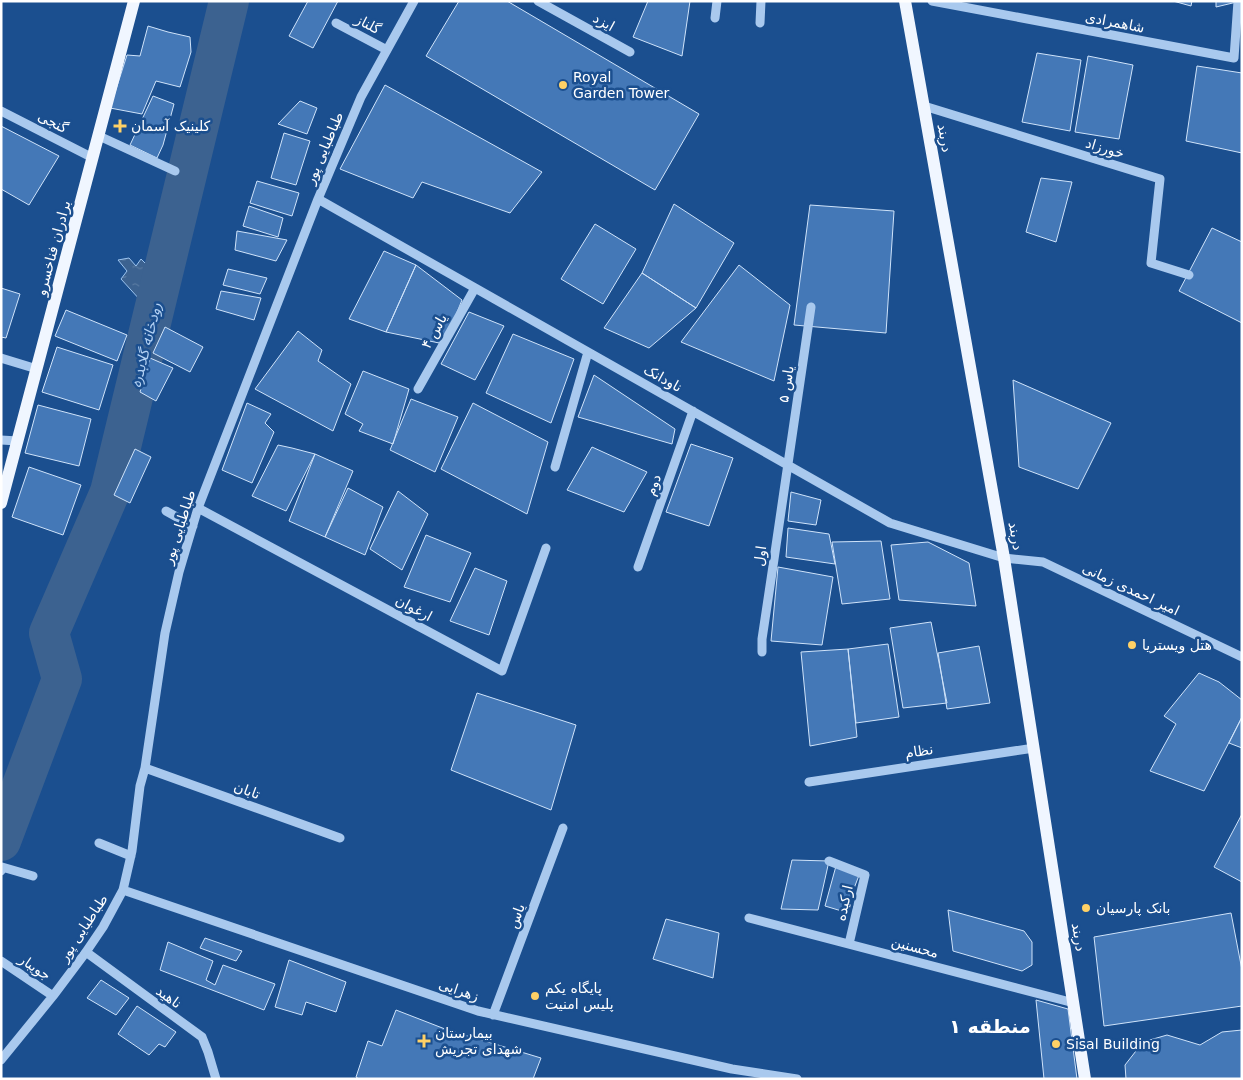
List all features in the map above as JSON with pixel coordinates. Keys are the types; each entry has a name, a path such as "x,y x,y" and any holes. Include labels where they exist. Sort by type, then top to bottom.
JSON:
{"main road":[{"name":"برادران فناخسرو","path":"1,504 134,1"},
{"name":"دربند","path":"905,1 1004,558 1085,1079"}],"street":[{"name":"طباطبایی پور","path":"1,1060 86,952 103,928 123,890 131,856 140,786 145,768 166,632 178,572 198,508 318,199 361,98 414,1"},
{"name":"ایزد","path":"538,1 630,52"},
{"path":"715,18 717,1"},
{"path":"760,23 761,1"},
{"name":"شاهمرادی","path":"932,1 1238,56 1238,1"},
{"name":"گلناز","path":"336,22 387,50"},
{"name":"خورزاد","path":"924,106 1160,179 1151,263 1189,275"},
{"name":"گنجی","path":"1,111 93,158"},
{"path":"99,136 175,171"},
{"name":"ناودانک","path":"318,199 890,522 1004,558"},
{"name":"یاس ۴","path":"418,389 475,288"},
{"name":"یاس ۵","path":"787,464 811,307"},
{"path":"554,467 588,352"},
{"path":"1,358 37,369"},
{"name":"دوم","path":"638,567 693,412"},
{"path":"1,440 18,440"},
{"name":"اول","path":"762,652 762,638 787,464"},
{"name":"ارغوان","path":"198,508 502,671 546,548"},
{"path":"166,511 193,526"},
{"name":"امیر احمدی زمانی","path":"1004,558 1043,562 1242,657"},
{"name":"نظام","path":"809,782 1034,748"},
{"name":"تابان","path":"145,768 340,838"},
{"name":"یاس","path":"494,1015 563,828"},
{"path":"99,843 131,856"},
{"name":"ارکیده","path":"829,862 865,875 849,944"},
{"path":"1,872 2,868 33,876"},
{"name":"زهرایی","path":"123,890 478,1011 732,1069 797,1079"},
{"name":"محسنین","path":"749,918 1074,1003"},
{"name":"ناهید","path":"86,952 202,1038 216,1079"},
{"name":"جویبار","path":"1,961 53,996"}],"water":[{"path":"129,258 136,266 141,259 151,269 141,301 121,279 127,271 118,260"}],"building":[{"path":"308,1 338,1 313,48 289,36"},
{"name":"Royal Garden Tower","path":"459,1 507,1 699,114 655,190 426,56"},
{"path":"648,1 690,1 682,56 633,37"},
{"path":"1173,1 1192,1 1191,6"},
{"path":"1216,1 1241,1 1216,7"},
{"path":"148,26 190,37 191,52 180,87 156,81 142,114 110,108 127,55 140,56"},
{"path":"1037,53 1081,60 1070,131 1022,122"},
{"path":"1088,56 1133,65 1119,139 1075,132"},
{"path":"1197,66 1242,73 1242,153 1186,141"},
{"path":"385,85 542,172 510,213 422,182 413,198 340,169"},
{"path":"153,96 174,104 163,145 157,158 130,145"},
{"path":"300,101 317,108 307,134 278,124"},
{"path":"1,126 59,156 29,205 1,189"},
{"path":"284,133 310,141 296,185 271,178"},
{"path":"1041,178 1072,182 1056,242 1026,232"},
{"path":"257,181 299,193 292,216 250,203"},
{"path":"674,204 734,243 696,308 642,273"},
{"path":"810,205 894,211 886,333 794,325"},
{"path":"249,206 283,218 278,237 243,226"},
{"path":"595,224 636,249 603,304 561,279"},
{"path":"1212,228 1242,242 1242,323 1179,291"},
{"path":"237,231 287,240 276,261 235,250"},
{"path":"384,251 416,265 386,332 349,319"},
{"path":"416,265 462,300 444,344 386,332"},
{"path":"739,265 790,305 774,381 681,342"},
{"path":"228,269 267,278 260,294 223,285"},
{"path":"642,273 696,308 649,348 604,328"},
{"path":"1,288 20,294 6,338 1,337"},
{"path":"221,291 261,298 254,320 216,309"},
{"path":"66,310 127,335 117,361 55,336"},
{"path":"469,312 504,326 475,380 441,364"},
{"path":"165,327 203,347 190,372 153,353"},
{"path":"298,331 322,350 318,361 351,384 333,431 255,389"},
{"path":"513,334 574,359 551,423 486,393"},
{"path":"57,347 113,365 99,410 42,392"},
{"path":"150,358 173,368 156,401 140,392"},
{"path":"363,371 409,389 393,444 359,431 363,424 345,414"},
{"path":"594,375 675,429 672,444 578,417"},
{"path":"1013,380 1111,423 1078,489 1019,467"},
{"path":"411,399 458,417 435,472 390,450"},
{"path":"247,403 271,414 265,423 274,432 252,483 222,470"},
{"path":"473,403 548,442 527,514 441,469"},
{"path":"38,405 91,419 79,466 25,453"},
{"path":"691,444 733,458 709,526 666,512"},
{"path":"278,445 315,454 286,511 252,496"},
{"path":"592,447 647,472 624,512 567,490"},
{"path":"135,449 151,457 130,503 114,495"},
{"path":"315,454 353,471 325,537 289,521"},
{"path":"29,467 81,485 63,535 12,517"},
{"path":"348,488 383,507 365,555 325,537"},
{"path":"398,491 428,514 402,570 370,549"},
{"path":"791,492 821,500 816,525 788,521"},
{"path":"788,528 829,534 835,564 786,557"},
{"path":"426,535 471,553 450,602 404,587"},
{"path":"881,541 890,599 842,604 832,542"},
{"path":"928,542 969,563 976,606 899,600 891,545"},
{"path":"778,567 833,577 822,645 771,641"},
{"path":"475,568 507,581 489,635 450,621"},
{"path":"931,622 947,703 903,708 890,628"},
{"path":"888,644 899,717 856,723 848,649"},
{"path":"979,646 990,703 947,709 938,653"},
{"path":"848,649 857,737 810,746 801,652"},
{"path":"1199,673 1219,682 1242,700 1242,717 1204,791 1150,771 1176,724 1164,716"},
{"path":"477,693 576,725 551,810 451,770"},
{"path":"1242,717 1242,748 1229,743"},
{"path":"1242,814 1242,882 1214,867"},
{"path":"792,860 829,861 818,910 781,909"},
{"path":"836,866 861,870 845,912 825,906"},
{"path":"948,910 1024,931 1032,942 1032,965 1022,971 953,951"},
{"path":"1231,913 1242,970 1242,1006 1104,1026 1094,937"},
{"path":"666,919 719,933 713,978 653,959"},
{"path":"205,938 242,951 236,961 200,948"},
{"path":"168,942 213,961 206,980 215,985 223,965 275,984 264,1010 160,970"},
{"path":"289,960 346,982 336,1012 306,1002 302,1015 275,1007"},
{"path":"101,980 129,998 116,1015 87,998"},
{"name":"Sisal Building","path":"1036,1000 1068,1009 1077,1079 1044,1079"},
{"path":"137,1006 176,1032 165,1047 159,1044 149,1055 118,1034"},
{"path":"396,1010 445,1029 541,1058 533,1079 359,1079 356,1077 368,1041 382,1046"},
{"path":"1242,1030 1242,1079 1126,1079 1125,1065 1143,1042 1167,1035 1200,1045 1222,1032"}],"waterway":[{"name":"رودخانه گلابدره","path":"1,841 62,679 49,633 110,492 229,1"}],"place":[{"name":"Royal Garden Tower","path":"563,85"},
{"name":"کلینیک آسمان","path":"120,126"},
{"name":"هتل ویستریا","path":"1132,645"},
{"name":"بانک پارسیان","path":"1086,908"},
{"name":"پایگاه یکم پلیس امنیت","path":"535,996"},
{"name":"بیمارستان شهدای تجریش","path":"424,1041"},
{"name":"Sisal Building","path":"1056,1044"}],"district":[{"name":"منطقه ۱","path":"990,1026"}]}
